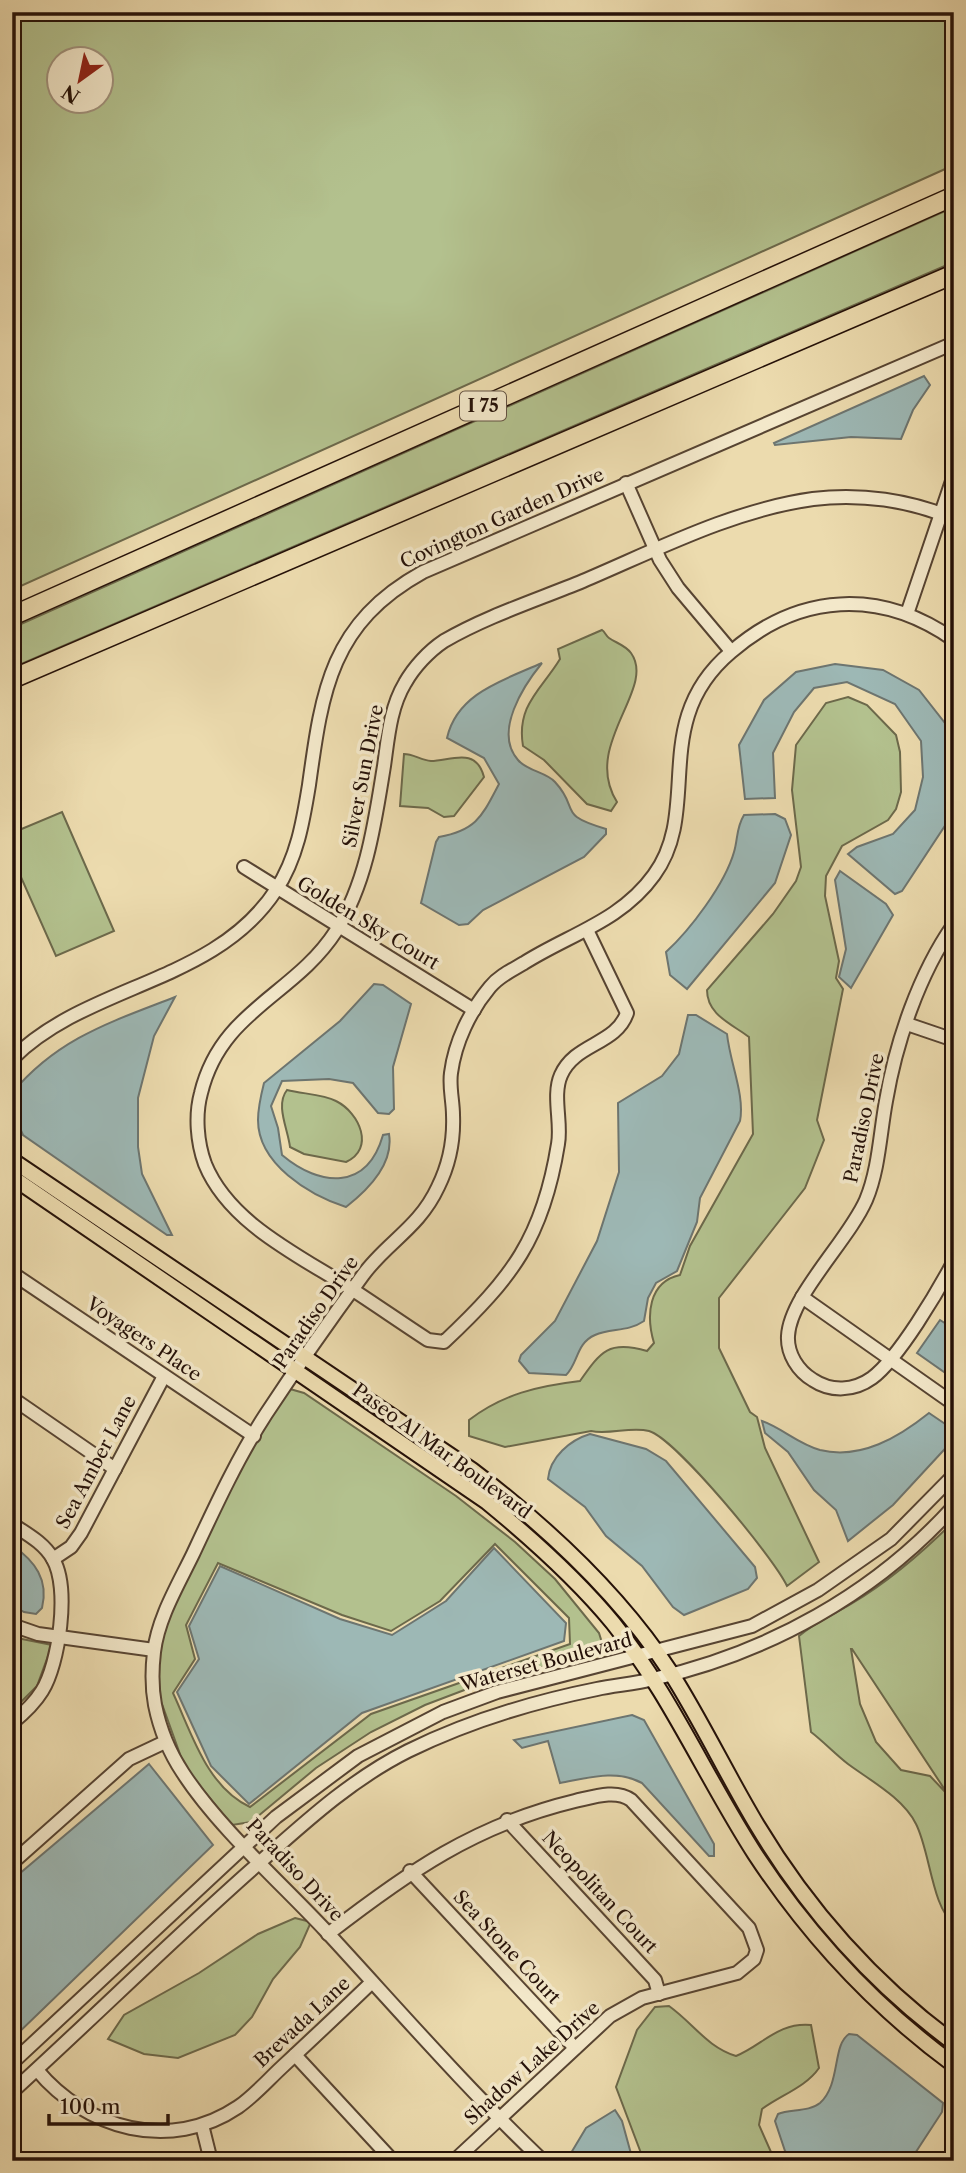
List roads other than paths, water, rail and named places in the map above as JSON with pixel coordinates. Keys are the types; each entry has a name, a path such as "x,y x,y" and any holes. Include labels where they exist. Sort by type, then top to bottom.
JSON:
{"highway":[{"name":"I 75","path":"12,616 954,196"},
{"path":"12,679 954,274"}],"main road":[{"name":"Paseo Al Mar Boulevard","path":"12,1160 472,1470 536,1520 617,1603 657,1653 757,1825 830,1929 877,1980 954,2043"},
{"name":"Paseo Al Mar Boulevard","path":"12,1177 487,1502 520,1529 585,1592 638,1656 755,1854 818,1941 867,1993 954,2065"}],"street":[{"name":"Covington Garden Drive","path":"12,1059 60,1022 213,951 253,919 276,890 294,853 304,818 320,704 327,682 342,649 365,616 396,588 423,572 954,343"},
{"path":"907,614 948,516 954,475"},
{"path":"626,483 656,550 678,588 731,651"},
{"name":"Silver Sun Drive","path":"587,930 627,1013 618,1031 569,1059 559,1079 560,1133 554,1169 540,1221 516,1265 476,1312 444,1342 428,1340 247,1220 221,1195 204,1161 196,1113 206,1071 222,1041 242,1018 309,964 338,927 368,855 391,719 404,683 424,658 442,643 489,619 656,550 738,519 811,499 886,499 948,516"},
{"name":"Paradiso Drive","path":"543,2161 245,1846 185,1776 165,1742 154,1700 154,1650 164,1614 254,1436 367,1269 416,1224 438,1188 450,1153 453,1119 450,1076 460,1037 474,1010 494,982 631,902 658,870 675,822 684,722 703,684 731,651 770,623 827,605 863,603 907,614 954,640"},
{"name":"Golden Sky Court","path":"244,867 276,890 474,1010"},
{"name":"Paradiso Drive","path":"889,1359 871,1378 844,1389 830,1388 802,1373 794,1361 788,1339 793,1312 848,1235 867,1198 875,1170 888,1088 907,1024 922,984 954,924"},
{"path":"907,1024 954,1040"},
{"path":"889,1359 940,1287 954,1261"},
{"name":"Voyagers Place","path":"12,1273 254,1436"},
{"path":"802,1297 954,1404"},
{"name":"Sea Amber Lane","path":"53,1559 71,1547 81,1533 164,1376"},
{"path":"12,1398 115,1469"},
{"name":"Waterset Boulevard","path":"12,2063 245,1846 318,1783 400,1732 497,1692 657,1653 752,1626 818,1590 891,1539 954,1475"},
{"name":"Waterset Boulevard","path":"12,2092 289,1833 364,1777 446,1733 507,1712 596,1689 654,1679 753,1648 846,1600 888,1569 954,1506"},
{"path":"12,1524 37,1541 53,1559 61,1600 53,1665 42,1691 12,1723"},
{"path":"12,1625 58,1637 154,1650"},
{"path":"12,1863 129,1759 165,1742"},
{"name":"Shadow Lake Drive","path":"328,1934 410,1871 455,1844 507,1820 580,1800 625,1795 750,1928 757,1950 747,1967 737,1973 642,1998 617,2012 454,2161"},
{"name":"Neopolitan Court","path":"507,1820 655,1980 659,1994"},
{"name":"Sea Stone Court","path":"410,1871 575,2048"},
{"name":"Brevada Lane","path":"37,2070 64,2098 86,2114 109,2124 157,2132 202,2125 239,2107 372,1982"},
{"path":"295,2055 393,2161"},
{"path":"202,2125 211,2161"}],"water":[{"path":"924,376 930,385 913,410 901,439 851,437 774,443"},
{"path":"542,663 514,709 509,736 511,749 522,764 555,782 563,791 574,815 606,829 606,834 584,857 483,910 468,924 459,925 421,903 436,842 439,837 462,830 477,820 499,784 484,758 447,738 452,723 471,699 498,682"},
{"path":"835,664 883,670 919,690 948,727 954,754 954,797 950,818 902,891 895,894 848,854 857,847 893,834 915,810 923,777 921,741 895,704 847,682 814,688 794,712 773,753 775,798 745,799 739,745 764,700 796,672"},
{"path":"775,814 785,819 791,835 775,883 687,989 670,975 666,952 696,919 723,878 734,852 738,829 744,815"},
{"path":"840,871 886,904 893,915 851,988 839,977 846,949 835,880"},
{"path":"374,984 383,985 411,1004 393,1067 394,1109 389,1114 378,1113 353,1083 329,1079 282,1081 271,1106 282,1155 297,1166 326,1178 341,1178 366,1166 376,1153 383,1135 389,1134 387,1156 378,1175 363,1193 346,1207 302,1186 276,1164 260,1136 259,1111 264,1083 340,1021"},
{"path":"175,997 154,1036 138,1098 138,1147 142,1174 172,1235 167,1235 23,1135 13,1113 12,1093 48,1058 67,1045 107,1024"},
{"path":"688,1015 696,1015 727,1034 741,1111 740,1121 700,1198 697,1222 677,1271 656,1283 648,1298 644,1321 589,1339 566,1375 529,1373 519,1361 521,1355 555,1321 597,1241 619,1172 618,1103 662,1076 679,1054"},
{"path":"940,1320 954,1329 954,1379 917,1353"},
{"path":"929,1413 954,1430 954,1439 893,1505 848,1541 836,1510 814,1490 788,1452 765,1433 762,1421 820,1450 850,1452 892,1438"},
{"path":"590,1434 646,1449 666,1461 755,1567 757,1578 748,1589 684,1615 673,1607 642,1566 606,1536 585,1507 548,1479 562,1450 575,1440"},
{"path":"12,1545 33,1565 42,1580 44,1598 42,1608 36,1614 24,1612 12,1605"},
{"path":"494,1548 566,1623 564,1641 362,1713 249,1804 211,1766 177,1692 199,1659 189,1626 220,1566 340,1619 392,1635 446,1601"},
{"path":"632,1715 644,1720 714,1844 714,1856 709,1856 642,1783 622,1776 612,1776 560,1783 548,1741 522,1748 514,1740"},
{"path":"149,1764 213,1845 12,2039 12,1880"},
{"path":"849,2034 857,2035 943,2103 942,2112 910,2161 795,2161 785,2151 775,2121 778,2114 810,2108 820,2103 831,2086 840,2047"},
{"path":"615,2110 622,2121 633,2161 580,2161 571,2153 586,2128"}]}
